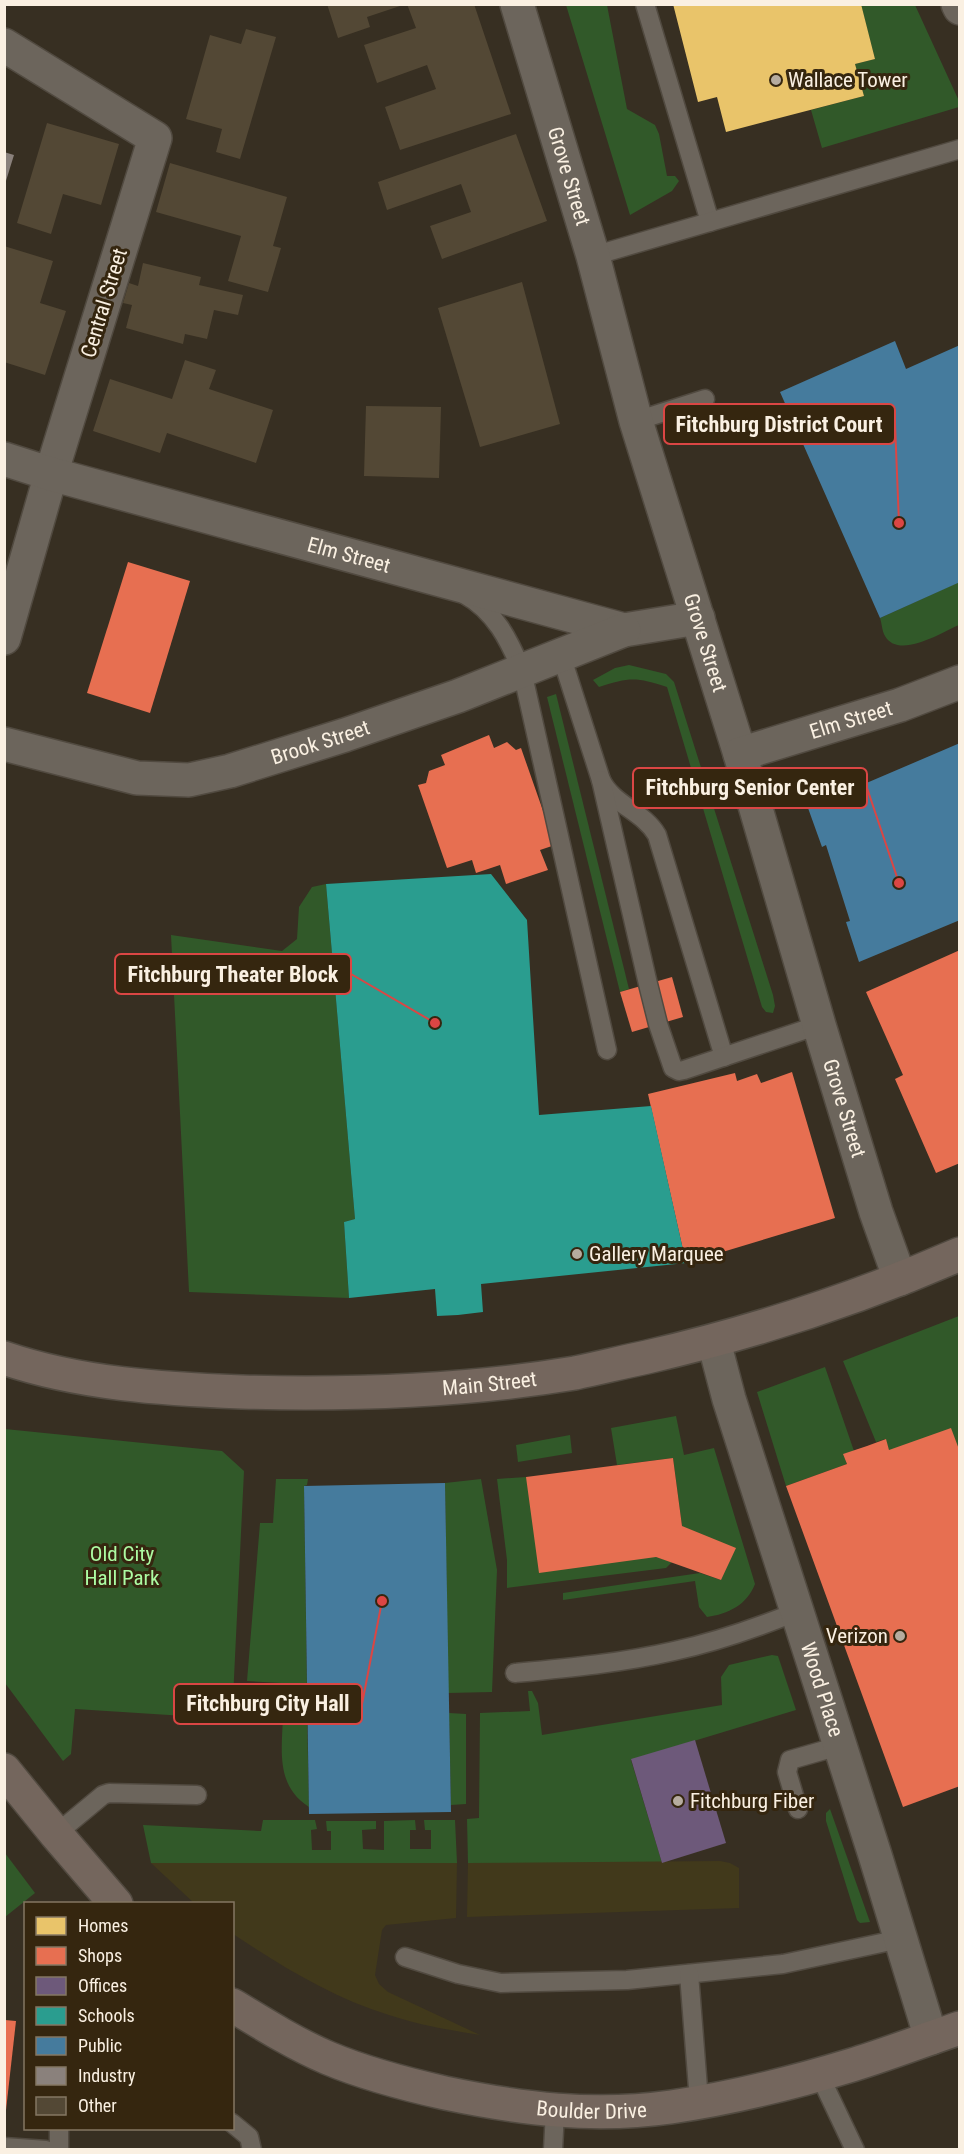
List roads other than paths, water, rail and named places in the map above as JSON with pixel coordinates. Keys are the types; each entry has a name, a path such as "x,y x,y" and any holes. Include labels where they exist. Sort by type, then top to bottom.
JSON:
{"highway":[{"name":"Main Street","path":"5,1359 89,1378 188,1390 321,1394 485,1385 577,1372 714,1341 846,1300 960,1254"},
{"path":"4,1770 114,1902"},
{"name":"Boulder Drive","path":"234,2006 327,2058 385,2079 483,2101 555,2111 609,2112 699,2102 819,2074 945,2033"}],"street":[{"name":"Grove Street","path":"517,4 593,256 636,421 740,754 876,1212 900,1279"},
{"name":"Central Street","path":"4,45 155,138 51,474 4,638"},
{"name":"Elm Street","path":"4,459 51,474 624,630 698,618"},
{"name":"Brook Street","path":"4,744 137,778 189,780 230,771 345,735 458,696 624,630"},
{"name":"Elm Street","path":"740,754 900,705 960,682"},
{"name":"Wood Place","path":"714,1341 729,1399 900,1939 945,2033"}],"lane":[{"path":"645,4 710,222"},
{"path":"593,256 960,149"},
{"path":"636,421 705,399"},
{"path":"430,577 474,600 494,619 505,632 522,671 607,1050"},
{"path":"561,655 600,780 648,984 669,1061 673,1068 679,1071 819,1025"},
{"path":"600,780 612,797 646,820 657,835 724,1057"},
{"path":"515,1673 603,1664 673,1652 726,1638 796,1612"},
{"path":"798,1809 787,1772 790,1760 839,1746"},
{"path":"56,1834 102,1795 109,1793 196,1795"},
{"path":"405,1957 458,1974 501,1983 627,1980 783,1964 900,1939"},
{"path":"689,1974 699,2102"},
{"path":"819,2074 855,2150"},
{"path":"553,2150 555,2111"},
{"path":"234,2125 249,2137 252,2150"},
{"path":"59,2130 59,2150"},
{"path":"4,2147 46,2150"}],"place":[{"name":"Wallace Tower","path":"776,80"},
{"name":"Fitchburg District Court","path":"899,523"},
{"name":"Fitchburg Senior Center","path":"899,883"},
{"name":"Fitchburg Theater Block","path":"435,1023"},
{"name":"Gallery Marquee","path":"577,1254"},
{"name":"Fitchburg City Hall","path":"382,1601"},
{"name":"Verizon","path":"900,1636"},
{"name":"Fitchburg Fiber","path":"678,1801"}],"park label":[{"name":"Old City Hall Park","path":"122,1566"}]}
